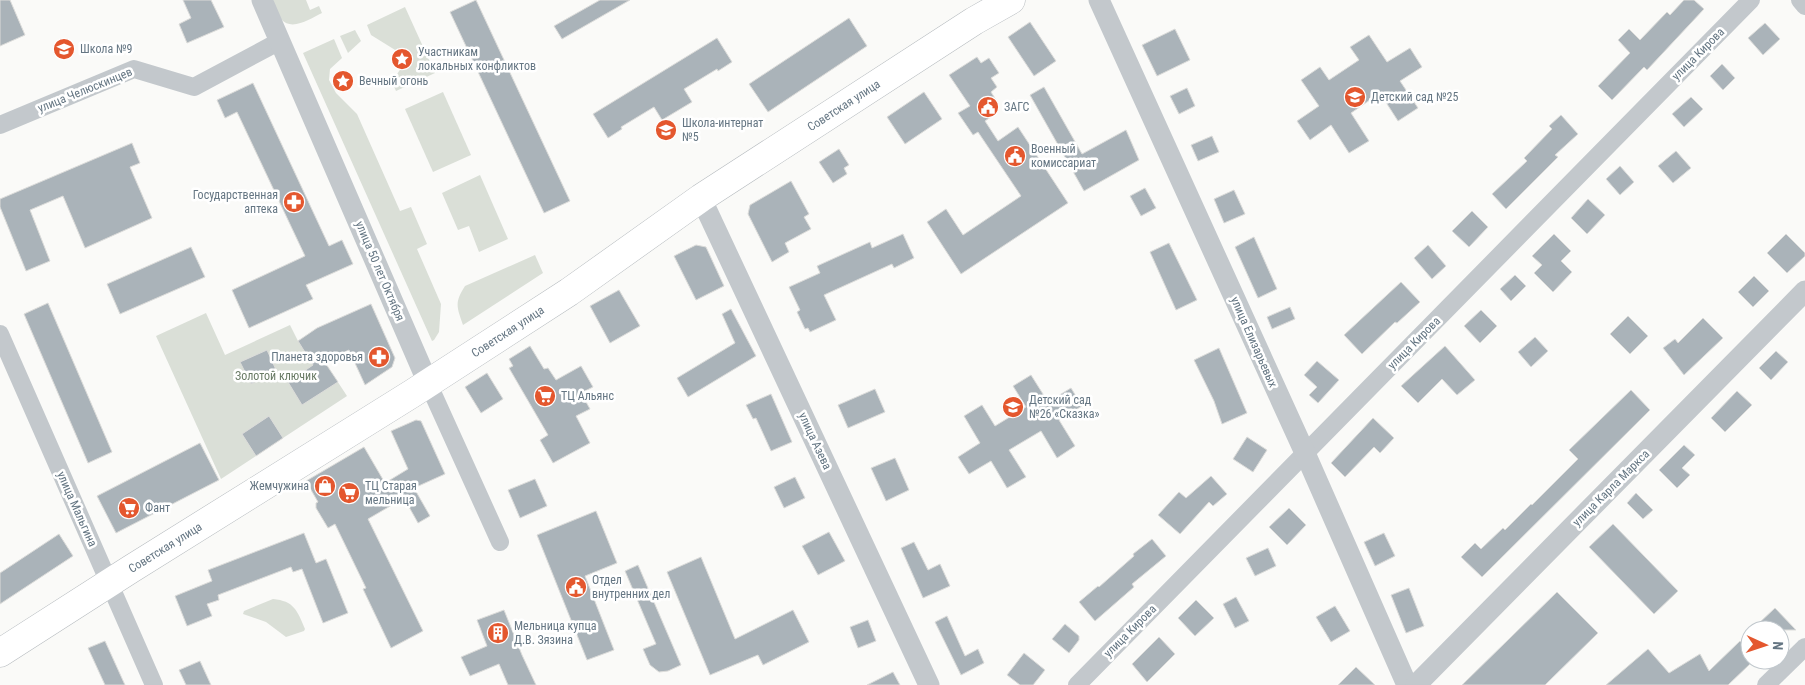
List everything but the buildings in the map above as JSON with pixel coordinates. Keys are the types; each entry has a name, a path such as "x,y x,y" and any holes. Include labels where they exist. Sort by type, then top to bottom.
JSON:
{"main road":[{"name":"Советская улица","path":"0,654 109,582 428,383 569,292 701,198 974,21 1011,0"}],"street":[{"name":"улица 50 лет Октября","path":"262,0 428,383 500,542"},
{"name":"улица Елизарьевых","path":"1099,0 1305,453 1407,685"},
{"name":"улица Кирова","path":"1077,685 1751,0"},
{"path":"1800,0 1805,6"},
{"name":"улица Челюскинцев","path":"0,125 134,69 194,86 280,41"},
{"name":"улица Азева","path":"701,198 929,685"},
{"name":"улица Карла Маркса","path":"1416,685 1805,291"},
{"name":"улица Мальгина","path":"0,334 154,685"},
{"path":"1766,685 1805,647"}],"green space":[{"path":"273,0 306,0 310,10 319,6 322,13 302,23 285,23 281,19"},
{"path":"405,7 435,73 396,91 392,82 403,65 396,60 400,53 371,35 367,25"},
{"path":"355,30 361,41 348,53 340,36"},
{"path":"334,39 342,58 330,69 329,80 336,93 357,114 400,211 411,207 427,244 417,249 441,304 439,332 432,341 303,53"},
{"path":"443,92 471,155 433,172 405,109"},
{"path":"480,175 508,239 479,252 469,226 458,230 442,193"},
{"path":"535,255 543,273 463,325 459,314 458,301 465,286"},
{"name":"Золотой ключик","path":"206,313 225,355 290,325 298,341 307,335 347,396 283,438 269,416 243,434 256,456 221,479 156,336"},
{"path":"273,599 286,602 294,608 302,622 304,631 286,637 266,622 243,614 244,611"}],"place":[{"name":"Школа №9","path":"64,49"},
{"name":"Участникам локальных конфликтов","path":"402,59"},
{"name":"Вечный огонь","path":"343,81"},
{"name":"Детский сад №25","path":"1355,97"},
{"name":"ЗАГС","path":"988,107"},
{"name":"Школа-интернат №5","path":"666,130"},
{"name":"Военный комиссариат","path":"1015,156"},
{"name":"Государственная аптека","path":"294,202"},
{"name":"Планета здоровья","path":"379,357"},
{"name":"ТЦ Альянс","path":"545,396"},
{"name":"Детский сад №26 «Сказка»","path":"1013,407"},
{"name":"Жемчужина","path":"325,486"},
{"name":"ТЦ Старая мельница","path":"349,493"},
{"name":"Фант","path":"129,508"},
{"name":"Отдел внутренних дел","path":"576,587"},
{"name":"Мельница купца Д.В. Зязина","path":"498,633"}]}
